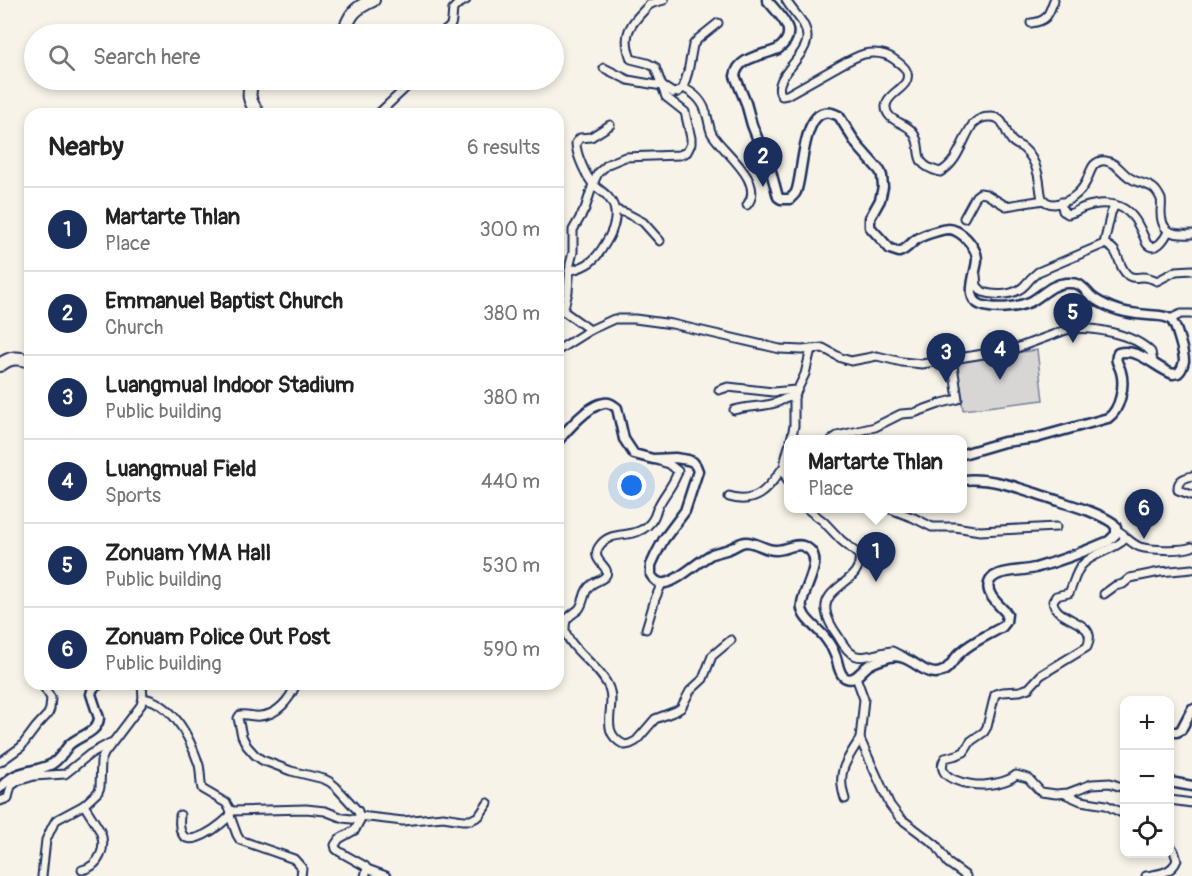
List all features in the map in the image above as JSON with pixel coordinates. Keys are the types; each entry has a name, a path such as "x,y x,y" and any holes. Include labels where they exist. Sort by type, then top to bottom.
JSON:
{"highway":[{"path":"347,24 353,11 373,0"},
{"path":"250,90 250,101 254,108"},
{"path":"0,365 10,358 24,359"}],"street":[{"path":"452,24 453,9 466,0"},
{"path":"564,302 568,292 573,230 585,209 593,184 602,169 619,158 679,155 690,148 691,138 685,112 668,100 652,64 631,59 627,37 629,27 643,11 653,3 664,0"},
{"path":"767,0 786,24 788,38 773,52 740,64 735,76 752,125 769,164 778,197 790,199 796,193 812,123 815,118 830,112 839,116 857,145 876,165 882,176 883,187 880,200 870,218 870,227 874,233 890,249 899,252 923,236 948,228 962,234 977,254 971,292 972,297 981,305 1005,308 1017,306 1030,302 1048,289 1060,284 1076,284 1085,288 1093,298 1116,310 1131,314 1163,316 1174,322 1184,358 1182,369 1173,374 1153,362 1126,352 1118,353 1116,361 1122,376 1121,390 1113,415 1036,438 1004,442 967,453"},
{"path":"786,0 800,20 807,37 800,56 781,81 779,92 782,96 854,58 870,53 892,57 908,74 906,82 887,102 885,108 891,117 913,133 924,166 943,171 961,148 974,123 987,116 994,117 1005,125 1010,139 1028,153 1038,172 1044,200"},
{"path":"1031,23 1045,19 1054,0"},
{"path":"604,68 629,80 662,86 673,93 678,92 683,88 693,45 718,23"},
{"path":"683,88 700,99 706,109 712,134 747,175 752,186 751,200 747,205"},
{"path":"384,108 403,90"},
{"path":"569,271 590,264 607,241 616,216 613,202 593,184 576,151 576,143 580,138 591,137 610,125"},
{"path":"964,218 980,193 1006,206 1044,200 1054,204 1067,201 1079,192 1094,165 1105,160 1117,166 1130,179 1151,186 1156,191 1161,201 1163,225 1168,232 1192,234"},
{"path":"1061,202 1063,211 1068,214 1102,203 1123,207 1130,212 1150,246 1154,247 1162,243 1168,232"},
{"path":"1104,244 1114,205"},
{"path":"616,210 644,222 660,241"},
{"path":"975,274 977,286 982,292 995,294 1015,292 1038,272 1104,244 1114,249 1131,278 1142,277 1157,281 1176,271 1192,270"},
{"path":"564,314 590,330"},
{"path":"1170,319 1181,314 1192,314"},
{"path":"564,346 590,330 614,319 628,318 672,324 760,346 802,350 823,348 851,361 877,356 922,364 1014,349 1072,329 1102,331 1127,337 1147,348 1151,352 1153,362"},
{"path":"792,435 795,394 805,374 811,349"},
{"path":"841,435 875,427 901,414 914,413 958,399 952,359"},
{"path":"719,390 728,387 795,394"},
{"path":"734,410 747,406 777,403 795,394"},
{"path":"564,434 580,417 600,404 610,403 617,408 624,439 634,454 669,464 678,471 653,519 647,525 639,531 609,537 600,545 597,558 607,570 607,575 589,586 581,606 567,620 565,627 572,643 600,672 610,689 612,696 609,722 617,739 625,745 630,744 644,734 655,719 681,708 690,691 703,679 712,656 731,640"},
{"path":"653,459 688,460 696,466 698,471 685,511 664,539 651,565 653,578 662,583 673,580 712,555 742,543 752,543 777,550 800,545 810,550 814,566 802,603 803,613 828,641 836,657 840,673 847,678 856,678 869,665 880,660 893,656 904,657"},
{"path":"729,498 746,500 755,498 770,484 784,466"},
{"path":"1192,477 1184,478 1177,487 1181,492 1192,495"},
{"path":"967,480 1015,486 1107,519 1116,526 1124,540 1083,564 1069,593 1056,596 1053,601 1054,608 1086,629 1089,639 1087,647 1041,675 1029,688 995,694 984,732 971,741 964,752 945,758 943,771 953,779 985,785 1011,779 1016,775 1028,778 1041,792 1056,794 1068,793 1092,784 1110,783 1120,786"},
{"path":"813,513 860,555 861,561 855,574 835,590 826,604 825,610 842,644 854,656 864,657 892,651 929,672 935,673 947,668 961,652 1002,627 1006,622 1006,614 989,593 989,582 993,578 1004,573 1036,568 1102,544 1120,533"},
{"path":"901,513 932,527 955,527 980,531 1056,527"},
{"path":"1120,533 1143,548 1175,550 1192,547"},
{"path":"1104,594 1130,578 1192,569"},
{"path":"646,629 662,583"},
{"path":"845,799 840,780 842,771 860,739 864,699 856,678"},
{"path":"0,762 21,747 48,714 51,699 46,690"},
{"path":"0,788 14,776 54,763 74,741 96,727 99,718 91,694 92,690"},
{"path":"42,876 46,840 54,822 84,805 98,792 104,754 141,705 142,690"},
{"path":"293,690 288,700 276,710 261,716 246,714 239,717 245,742 262,760 330,782 360,818"},
{"path":"142,698 158,702 170,712 193,749 200,767 202,789 222,800 240,840 294,859 302,868 301,876"},
{"path":"1174,732 1181,730 1192,709"},
{"path":"860,739 894,812 931,841 948,863 966,876"},
{"path":"0,801 8,798 11,786 18,781 34,776 64,774 90,754 115,740"},
{"path":"1174,783 1192,786"},
{"path":"1063,794 1081,801 1106,805 1120,812"},
{"path":"1174,801 1192,803"},
{"path":"180,815 181,833 192,840 206,835 230,814 306,809 324,811 343,818 403,821 443,817 471,820 484,811 488,803"},
{"path":"82,870 93,865 100,857 102,849 100,831 84,805"},
{"path":"360,818 356,830 339,839 335,845 340,852 365,866 366,873 386,876"},
{"path":"1146,876 1165,872 1173,867 1177,860 1174,851"}],"shaded area":[{"path":"1037,350 1043,400 963,410 957,361"}],"place":[{"name":"Emmanuel Baptist Church","path":"763,187"},
{"name":"Zonuam YMA Hall","path":"1073,343"},
{"name":"Luangmual Field","path":"1000,380"},
{"name":"Luangmual Indoor Stadium","path":"946,383"},
{"name":"Zonuam Police Out Post","path":"1144,539"},
{"name":"Martarte Thlan","path":"876,582"}]}
